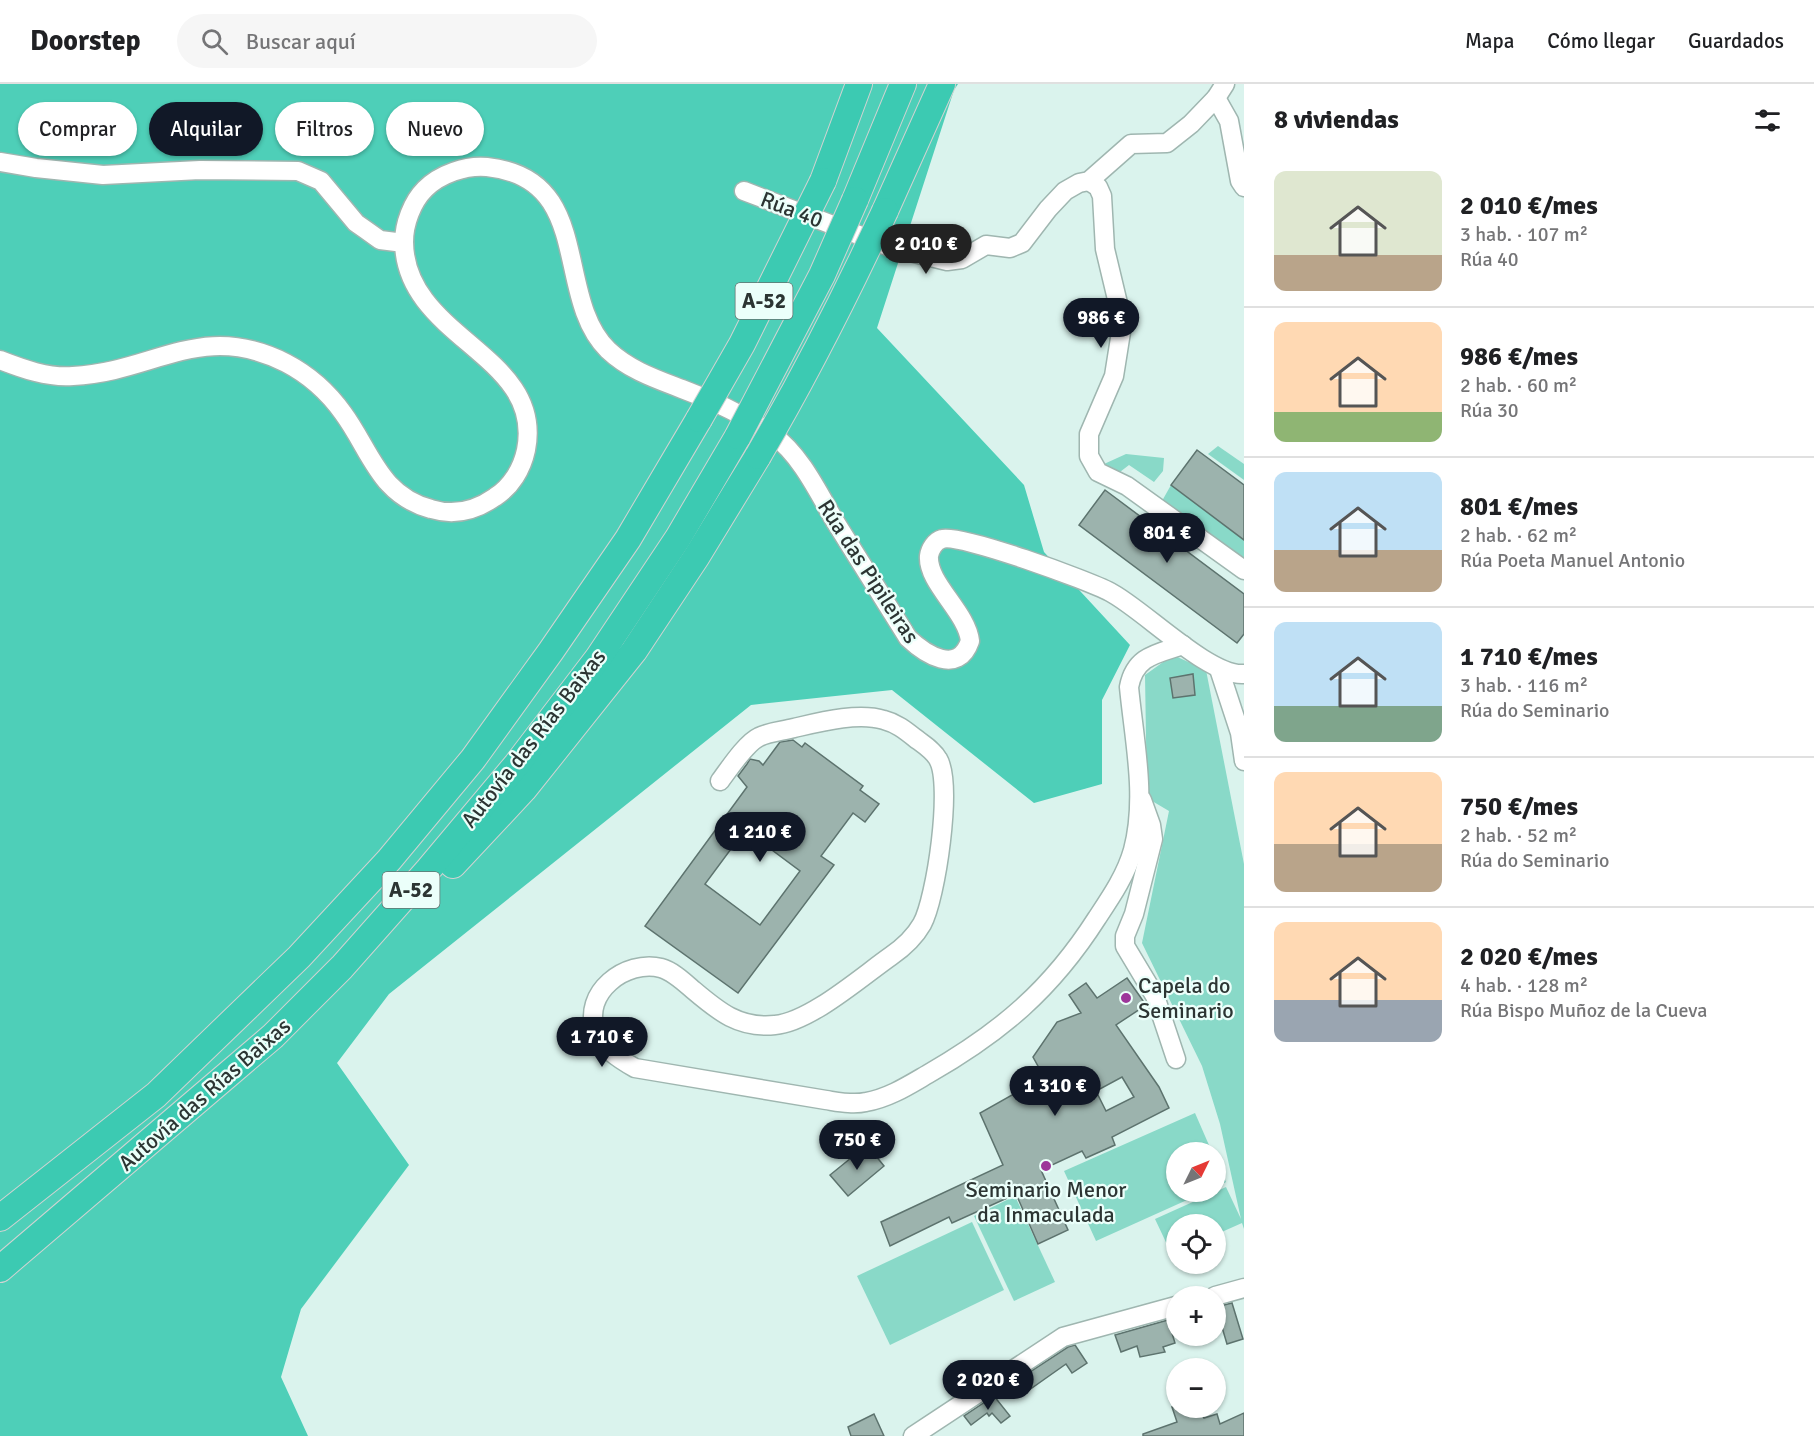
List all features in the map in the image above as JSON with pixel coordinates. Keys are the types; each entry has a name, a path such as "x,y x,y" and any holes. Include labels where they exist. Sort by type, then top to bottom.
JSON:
{"highway":[{"name":"Autovía das Rías Baixas","path":"0,1218 156,1095 299,957 389,860 473,759 628,539 742,344 823,181 859,84"},
{"name":"Autovía das Rías Baixas","path":"0,1269 273,1036 342,967 428,870 517,764 610,640 678,538 738,436 822,275 903,84"},
{"path":"273,1036 348,977 524,789 634,651 697,556 794,394 834,319 942,84"}],"street":[{"name":"Rúa 40","path":"744,191 890,247 947,261 962,259 986,245 1010,248 1022,243 1048,208 1065,191 1079,183 1089,181 1131,144 1167,143 1191,124 1221,91"},
{"path":"1221,91 1240,181 1244,187"},
{"path":"0,162 103,175 200,170 298,171 321,181 356,223 380,240 404,243 405,259 416,290 441,320 502,373 518,394 526,415 528,434 526,453 514,479 495,497 464,511 437,511 419,506 398,494 376,469 347,418 321,388 299,370 258,352 230,346 204,346 174,351 131,365 68,377 27,370 0,360"},
{"name":"Rúa das Pipileiras","path":"404,243 407,223 414,204 424,190 441,178 460,170 479,166 502,170 522,177 540,190 554,208 566,231 580,298 587,321 596,337 626,364 651,377 708,399 750,420 789,450 808,475 908,638 930,656 943,660 958,657 970,641 967,626 932,571 929,557 933,545 941,539 952,538 1010,554 1109,591 1130,604 1183,645"},
{"path":"1089,181 1098,188 1102,196 1105,249 1121,316 1119,356 1114,376 1089,434 1087,444 1092,465 1098,472 1127,486 1244,570"},
{"path":"720,781 757,737 813,724 862,717 882,719 898,725 926,746 938,760 943,772 943,808 934,887 923,922 913,939 810,1013 776,1025 741,1023 721,1013 679,978 662,968 646,966 630,969 615,977 603,989 596,1003 594,1016 596,1030 617,1058 635,1068 851,1103 866,1102 902,1089 968,1051 1000,1028 1026,1006 1090,930 1122,878 1134,847 1140,796 1129,687 1131,674 1138,665 1147,657 1183,645 1219,669 1244,674"},
{"path":"1219,669 1242,730 1244,761"},
{"path":"1140,796 1151,825 1153,839 1134,914 1125,936 1125,946 1155,996 1176,1059"},
{"path":"1226,1293 1244,1288"},
{"path":"913,1436 1063,1337 1166,1309"}],"green space":[{"path":"0,84 958,84 954,90 877,328 1024,485 1044,552 1130,645 1102,700 1102,784 1034,803 892,690 751,705 389,994 337,1063 409,1165 301,1309 281,1377 308,1436 0,1436"},
{"path":"1218,446 1244,464 1244,480 1208,454"},
{"path":"1126,454 1164,458 1163,471 1154,482 1129,465 1116,475 1104,464"},
{"path":"1171,485 1244,540 1244,563 1162,501"},
{"path":"1173,655 1206,670 1244,864 1244,1229 1242,1223 1226,1230 1226,1214 1166,1214 1193,1202 1226,1202 1226,1187 1241,1219 1226,1142 1224,1142 1202,1066 1142,943 1169,811 1147,798 1145,675"},
{"path":"1195,1113 1208,1142 1166,1142 1166,1202 1183,1202 1096,1241 1064,1171"},
{"path":"1015,1196 1055,1282 1014,1301 974,1216"},
{"path":"1166,1214 1166,1242 1155,1219"},
{"path":"972,1222 1004,1290 890,1345 857,1276"}],"building":[{"path":"1197,450 1244,485 1244,540 1171,485"},
{"path":"1105,490 1244,594 1244,634 1237,643 1079,525"},
{"path":"1193,674 1195,695 1173,698 1170,678"},
{"path":"793,740 802,747 805,743 863,786 860,790 879,804 865,822 853,813 821,856 834,865 738,993 645,926 747,787 738,776 750,759 759,761 763,765 780,742","holes":["745,830 800,871 760,925 705,884"]},
{"name":"Seminario Menor da Inmaculada","path":"1127,978 1146,1005 1116,1025 1159,1087 1169,1108 1112,1137 1115,1145 1086,1158 1082,1151 1041,1170 1068,1230 1038,1244 1016,1194 952,1223 949,1217 890,1246 881,1222 1003,1165 980,1113 1044,1077 1033,1057 1057,1022 1081,1013 1069,995 1086,983 1097,998","holes":["1122,1077 1134,1097 1106,1111 1096,1091"]},
{"path":"867,1145 884,1166 848,1196 830,1175"},
{"path":"1232,1303 1243,1339 1227,1344 1226,1341 1226,1304"},
{"path":"1166,1321 1166,1346 1163,1347 1165,1352 1140,1357 1137,1346 1121,1352 1115,1335"},
{"path":"1075,1345 1087,1363 1072,1373 1066,1364 1022,1395 1013,1383 1068,1347"},
{"path":"994,1396 1010,1416 1001,1423 992,1413 989,1416 987,1413 971,1425 964,1416"},
{"path":"1244,1413 1244,1436 1143,1436 1143,1434 1177,1422 1176,1418 1218,1418 1220,1424"},
{"path":"874,1414 884,1436 851,1436 848,1427"}],"place":[{"name":"Capela do Seminario","path":"1126,998"},
{"name":"Seminario Menor da Inmaculada","path":"1046,1166"}]}
